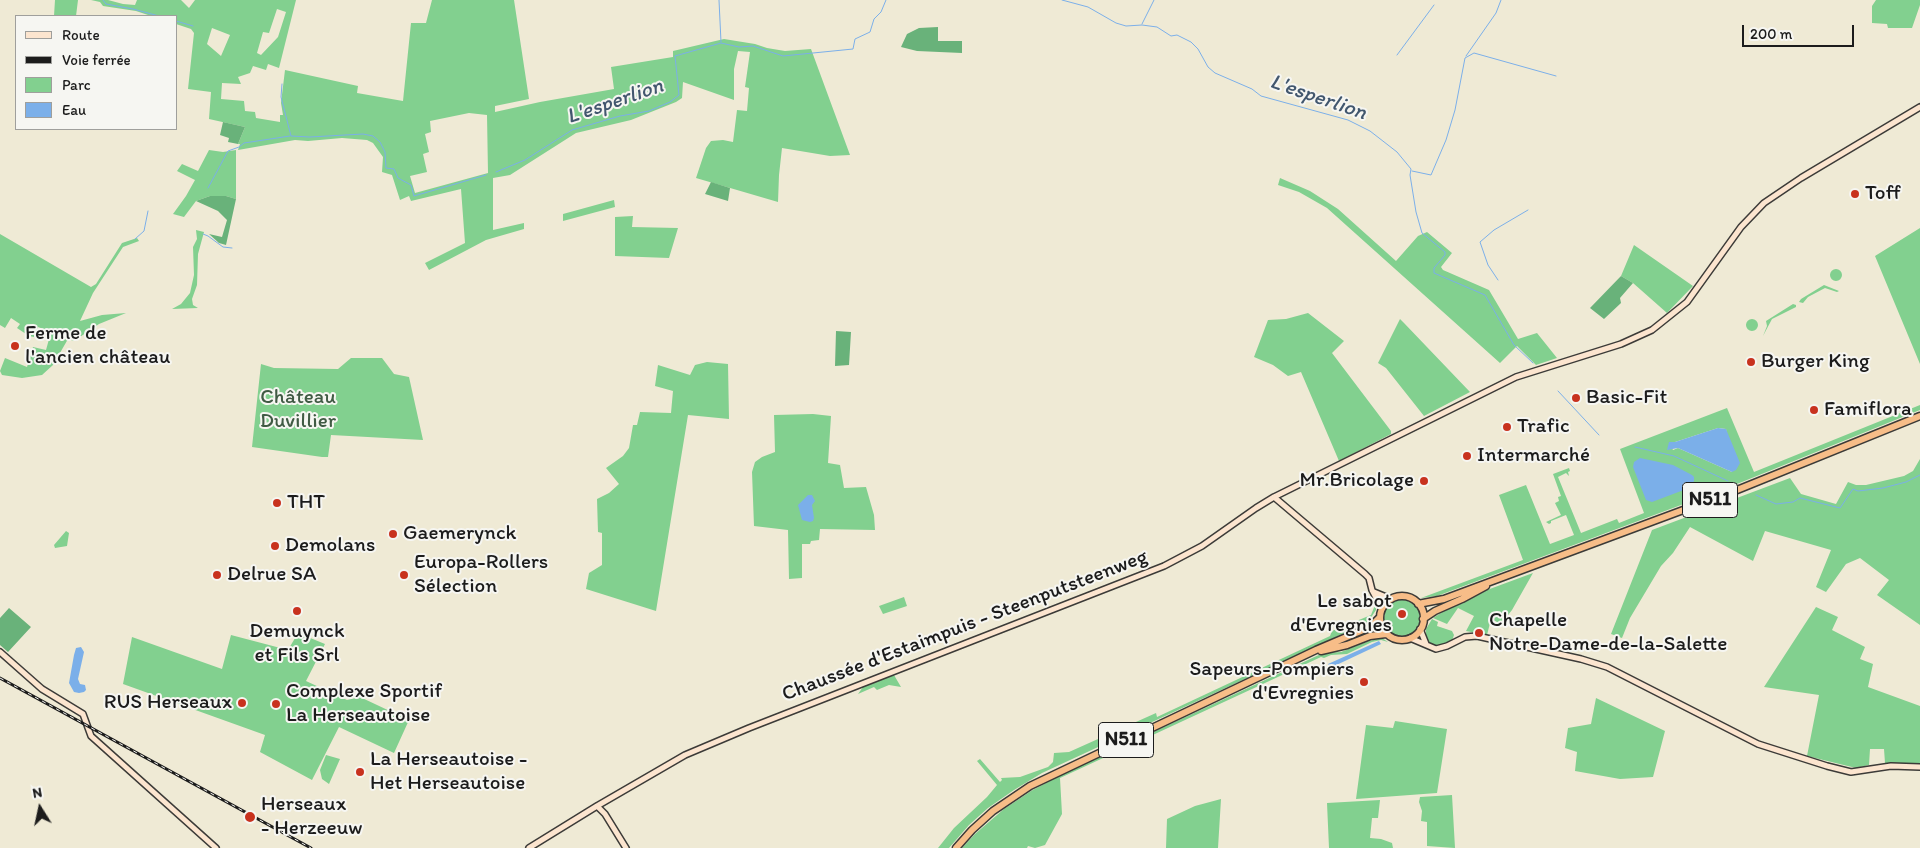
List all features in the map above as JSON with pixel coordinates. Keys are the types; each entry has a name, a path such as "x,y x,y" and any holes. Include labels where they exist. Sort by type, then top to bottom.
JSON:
{"highway":[{"name":"N511","path":"1391,599 1403,596 1412,599 1418,604 1444,599 1737,490 1920,416"},
{"name":"N511","path":"1423,619 1435,610 1472,595 1498,579"},
{"path":"1386,634 1380,623 1380,617 1382,609 1391,599"},
{"path":"1410,638 1420,629 1423,619 1422,611 1418,604"},
{"name":"N511","path":"956,848 987,816 1007,800 1030,786 1363,630 1380,617"},
{"name":"N511","path":"1310,654 1347,645 1370,636 1386,634 1398,640 1410,638"}],"main road":[{"name":"Chaussée d'Estaimpuis - Steenputsteenweg","path":"529,848 597,806 685,756 749,728 1164,566 1202,546 1256,508 1274,498 1516,377 1621,344 1652,330 1687,302 1741,227 1764,203 1793,183 1920,107"},
{"path":"1274,498 1369,578 1382,609"},
{"path":"1374,592 1391,599"},
{"path":"1420,629 1426,645"},
{"path":"1410,638 1431,648 1442,648 1465,636 1477,636 1581,659 1608,667 1758,744 1851,772 1891,766 1920,766"},
{"path":"0,652 42,689 84,714 92,738 216,848"},
{"path":"597,806 605,814 626,848"}],"green space":[{"path":"55,0 78,0 76,15 54,15"},
{"path":"91,0 108,0 135,5 137,0 181,0 189,8 195,0 296,0 279,68 268,64 266,70 253,66 250,73 238,77 241,84 222,83 221,99 244,101 245,111 255,112 256,118 280,122 280,115 283,115 281,103 285,70 358,86 357,93 403,101 411,23 426,23 432,0 514,0 529,99 495,106 495,112 614,89 611,67 673,57 673,51 724,39 785,51 811,49 850,155 830,156 782,148 778,202 696,178 706,148 711,141 723,140 733,142 737,110 747,111 749,88 745,87 750,52 738,51 734,69 734,100 683,82 682,98 676,102 631,120 576,133 510,175 493,178 493,230 524,223 524,229 486,240 429,270 425,263 465,243 461,189 411,201 409,196 400,200 392,175 382,172 383,157 373,143 367,140 342,138 308,141 295,140 238,150 240,144 238,144 245,127 209,119 211,92 188,89 194,33 191,29 178,25 178,15 148,15 136,11 103,6 100,2","holes":["277,9 286,12 278,37 261,55 257,53 263,32 269,33","212,28 230,35 221,56 207,44","469,113 487,115 488,173 415,193 410,176 427,172 423,154 429,152 425,134 431,132 430,121"]},
{"path":"1876,0 1920,0 1912,28 1888,28 1887,24 1872,23 1872,6"},
{"path":"938,27 938,41 962,41 962,53 917,51 901,47 907,34 919,28"},
{"path":"223,122 245,127 238,144 228,142 229,138 220,135"},
{"path":"209,150 223,152 236,150 236,199 226,196 210,196 196,201 184,217 173,214 195,180 177,171 182,164 198,171"},
{"path":"1280,178 1310,191 1338,209 1396,261 1418,236 1427,232 1452,253 1441,267 1443,270 1489,290 1518,339 1537,333 1557,358 1536,365 1517,346 1500,363 1327,208 1299,192 1278,185"},
{"path":"711,182 730,188 728,201 705,194"},
{"path":"210,196 226,196 236,199 226,245 219,243 209,234 222,237 227,220 218,211 196,201"},
{"path":"614,200 615,207 563,221 563,214"},
{"path":"633,216 632,227 678,228 669,258 615,256 615,217"},
{"path":"1920,228 1920,364 1875,256"},
{"path":"196,230 204,232 198,254 197,285 192,299 193,305 198,308 172,309 181,304 190,293 194,275 193,247 197,239"},
{"path":"0,234 91,287 96,284 122,243 137,238 139,241 123,247 93,293 80,321 102,315 126,313 99,324 74,341 68,339 53,365 42,375 22,378 2,375 0,371 5,358 27,367 33,347 46,350 51,332 38,327 34,337 29,336 17,328 20,324 11,318 5,328 0,325"},
{"path":"1634,245 1693,286 1667,313 1633,283 1621,276"},
{"path":"1834,269 1838,269 1842,275 1838,281 1834,281 1830,277 1830,273"},
{"path":"1621,276 1633,283 1620,298 1621,303 1604,319 1590,308"},
{"path":"1824,285 1839,291 1825,288 1808,297 1803,303 1799,302 1801,299"},
{"path":"1793,304 1796,307 1772,319 1763,336 1767,326 1766,321"},
{"path":"1308,313 1344,341 1332,353 1391,431 1391,434 1339,461 1301,372 1288,376 1273,365 1254,357 1268,320 1286,319"},
{"path":"1400,319 1470,392 1424,416 1386,368 1378,363"},
{"path":"1750,319 1754,319 1758,325 1754,331 1750,331 1746,327 1746,323"},
{"path":"836,331 851,332 849,365 835,366"},
{"name":"Château Duvillier","path":"351,358 382,358 394,374 409,377 423,440 331,435 328,457 252,447 261,364 274,368 338,369"},
{"path":"707,362 728,364 729,419 688,415 656,611 586,589 589,573 602,565 602,533 598,532 597,499 609,493 619,484 606,468 623,456 629,448 633,425 637,425 640,412 671,413 673,391 655,386 658,365 690,375 695,365"},
{"path":"1920,405 1920,410 1732,486 1437,596 1421,598 1523,560 1499,495 1526,485 1550,544 1574,535 1566,515 1551,521 1549,524 1546,522 1561,515 1555,503 1559,501 1558,497 1561,496 1553,474 1569,468 1569,476 1566,473 1558,477 1581,533 1617,519 1619,523 1644,513 1620,449 1727,408 1754,472","holes":["1718,428 1726,429 1732,472 1678,448 1673,450 1669,442 1675,442"]},
{"path":"813,414 831,416 828,463 840,465 844,488 866,487 874,515 875,530 820,529 819,540 811,541 810,544 802,544 802,578 789,579 788,530 754,526 752,472 755,462 775,452 774,415"},
{"path":"1920,459 1920,625 1877,595 1889,580 1860,558 1846,564 1826,592 1816,587 1831,550 1765,531 1753,561 1690,527 1673,553 1661,566 1630,618 1622,638 1611,634 1652,530 1790,478 1801,494 1836,504 1848,482 1856,485 1866,485 1904,476 1913,471"},
{"path":"66,531 69,533 67,546 55,548 54,545"},
{"path":"1533,573 1512,610 1501,624 1491,619 1487,635 1466,631 1474,616 1458,608 1447,624 1433,618 1449,608 1487,590"},
{"path":"1373,595 1377,602 1376,610 1368,622 1042,773 988,808 969,825 949,848 938,848 954,828 997,785 977,761 980,759 1000,782 1001,778 1020,777 1048,767 1053,762 1054,753 1069,752 1156,713 1157,717 1330,636 1332,631 1371,615 1375,605"},
{"path":"904,597 907,606 883,614 879,606"},
{"path":"1402,600 1409,601 1415,605 1419,611 1419,625 1415,631 1409,635 1402,636 1395,635 1389,631 1385,625 1384,618 1385,611 1389,605 1395,601"},
{"path":"1816,607 1838,617 1832,630 1865,647 1860,659 1873,664 1868,687 1920,706 1920,763 1885,763 1884,749 1870,749 1869,765 1856,768 1807,756 1819,695 1764,687"},
{"path":"9,608 31,627 8,652 0,645 0,618"},
{"path":"1432,619 1438,622 1437,626 1452,631 1454,635 1452,641 1437,647 1426,641 1426,629"},
{"name":"Complexe Sportif La Herseautoise","path":"298,633 325,644 306,681 347,700 360,697 409,720 394,753 339,727 312,780 260,752 265,735 123,684 132,637 222,669 231,635 288,650"},
{"path":"1382,638 1388,642 1381,640 1372,642 1347,654 1321,657 1060,778 1062,814 1045,845 1035,848 1028,846 1027,848 962,848 1004,809 1031,791 1059,776 1323,653 1341,652"},
{"path":"894,675 901,687 889,685 877,690 874,687 858,694 863,687"},
{"path":"1596,698 1665,731 1653,777 1620,779 1575,771 1577,752 1565,748 1568,728 1591,724"},
{"path":"1395,721 1447,729 1437,793 1356,799 1366,725 1393,728"},
{"path":"326,755 340,759 329,784 322,779 320,770"},
{"path":"1452,795 1455,848 1427,846 1427,822 1421,821 1420,797"},
{"path":"1221,799 1218,848 1166,848 1167,819 1195,806"},
{"path":"1380,800 1378,818 1372,818 1370,838 1392,843 1393,848 1329,848 1327,803"}],"water":[{"path":"1718,428 1726,429 1740,463 1736,470 1732,472 1678,448 1667,450 1669,442 1675,442"},
{"path":"1640,458 1673,465 1692,475 1694,481 1689,488 1652,502 1646,500 1633,467 1634,462"},
{"path":"808,495 812,495 815,501 812,505 814,518 810,522 802,520 798,505"},
{"path":"1379,641 1381,644 1330,668 1328,664"},
{"path":"81,647 84,652 78,679 80,684 85,685 86,690 79,693 74,692 69,683 76,648"}],"waterway":[{"name":"L'esperlion","path":"103,0 106,4 155,15"},
{"path":"719,0 721,42"},
{"name":"L'esperlion","path":"496,172 525,160 572,130 620,116 649,111 670,102 679,95 675,56 721,43 739,47 753,46 783,56 853,49 855,39 870,32 874,19 881,12 886,0"},
{"name":"L'esperlion","path":"1062,0 1088,7 1116,23 1126,26 1142,25 1157,27 1171,36 1177,35 1191,42 1198,49 1208,67 1215,73 1252,89 1261,96 1348,120 1370,131 1397,152 1411,169 1410,175 1416,212 1422,233 1445,252 1445,255 1434,268 1434,273 1485,295 1514,345 1533,363"},
{"path":"1142,24 1154,0"},
{"path":"1466,56 1496,13 1501,0"},
{"path":"1397,55 1434,5"},
{"name":"L'esperlion","path":"178,22 193,26"},
{"path":"1412,171 1431,175 1446,140 1455,110 1465,58 1474,53 1556,76"},
{"name":"L'esperlion","path":"282,84 281,97 291,136 310,137 363,134 373,136 380,142 385,152 386,168 394,169 398,178 411,185 414,196 486,175"},
{"path":"208,188 228,151 244,143 290,136"},
{"path":"1498,280 1488,265 1480,242 1494,230 1528,210"},
{"path":"135,239 144,231 148,211"},
{"path":"203,234 223,247 232,248"},
{"name":"L'esperlion","path":"1558,391 1599,435"},
{"name":"L'esperlion","path":"1635,447 1674,456 1728,481"},
{"name":"L'esperlion","path":"1756,495 1776,504 1793,502 1800,498 1840,508 1853,489 1858,491 1883,488 1906,482 1920,475"}],"railway":[{"path":"0,678 311,848"}],"place":[{"name":"Toff","path":"1855,194"},
{"name":"Ferme de l'ancien château","path":"15,346"},
{"name":"Burger King","path":"1751,362"},
{"name":"Basic-Fit","path":"1576,398"},
{"name":"Famiflora","path":"1814,410"},
{"name":"Trafic","path":"1507,427"},
{"name":"Intermarché","path":"1467,456"},
{"name":"Mr.Bricolage","path":"1424,481"},
{"name":"THT","path":"277,503"},
{"name":"Gaemerynck","path":"393,534"},
{"name":"Demolans","path":"275,546"},
{"name":"Delrue SA","path":"217,575"},
{"name":"Europa-Rollers Sélection","path":"404,575"},
{"name":"Demuynck et Fils Srl","path":"297,611"},
{"name":"Le sabot d'Evregnies","path":"1402,614"},
{"name":"Chapelle Notre-Dame-de-la-Salette","path":"1479,633"},
{"name":"Sapeurs-Pompiers d'Evregnies","path":"1364,682"},
{"name":"RUS Herseaux","path":"242,703"},
{"name":"Complexe Sportif La Herseautoise","path":"276,704"},
{"name":"La Herseautoise - Het Herseautoise","path":"360,772"},
{"name":"Herseaux - Herzeeuw","path":"250,817"}]}
